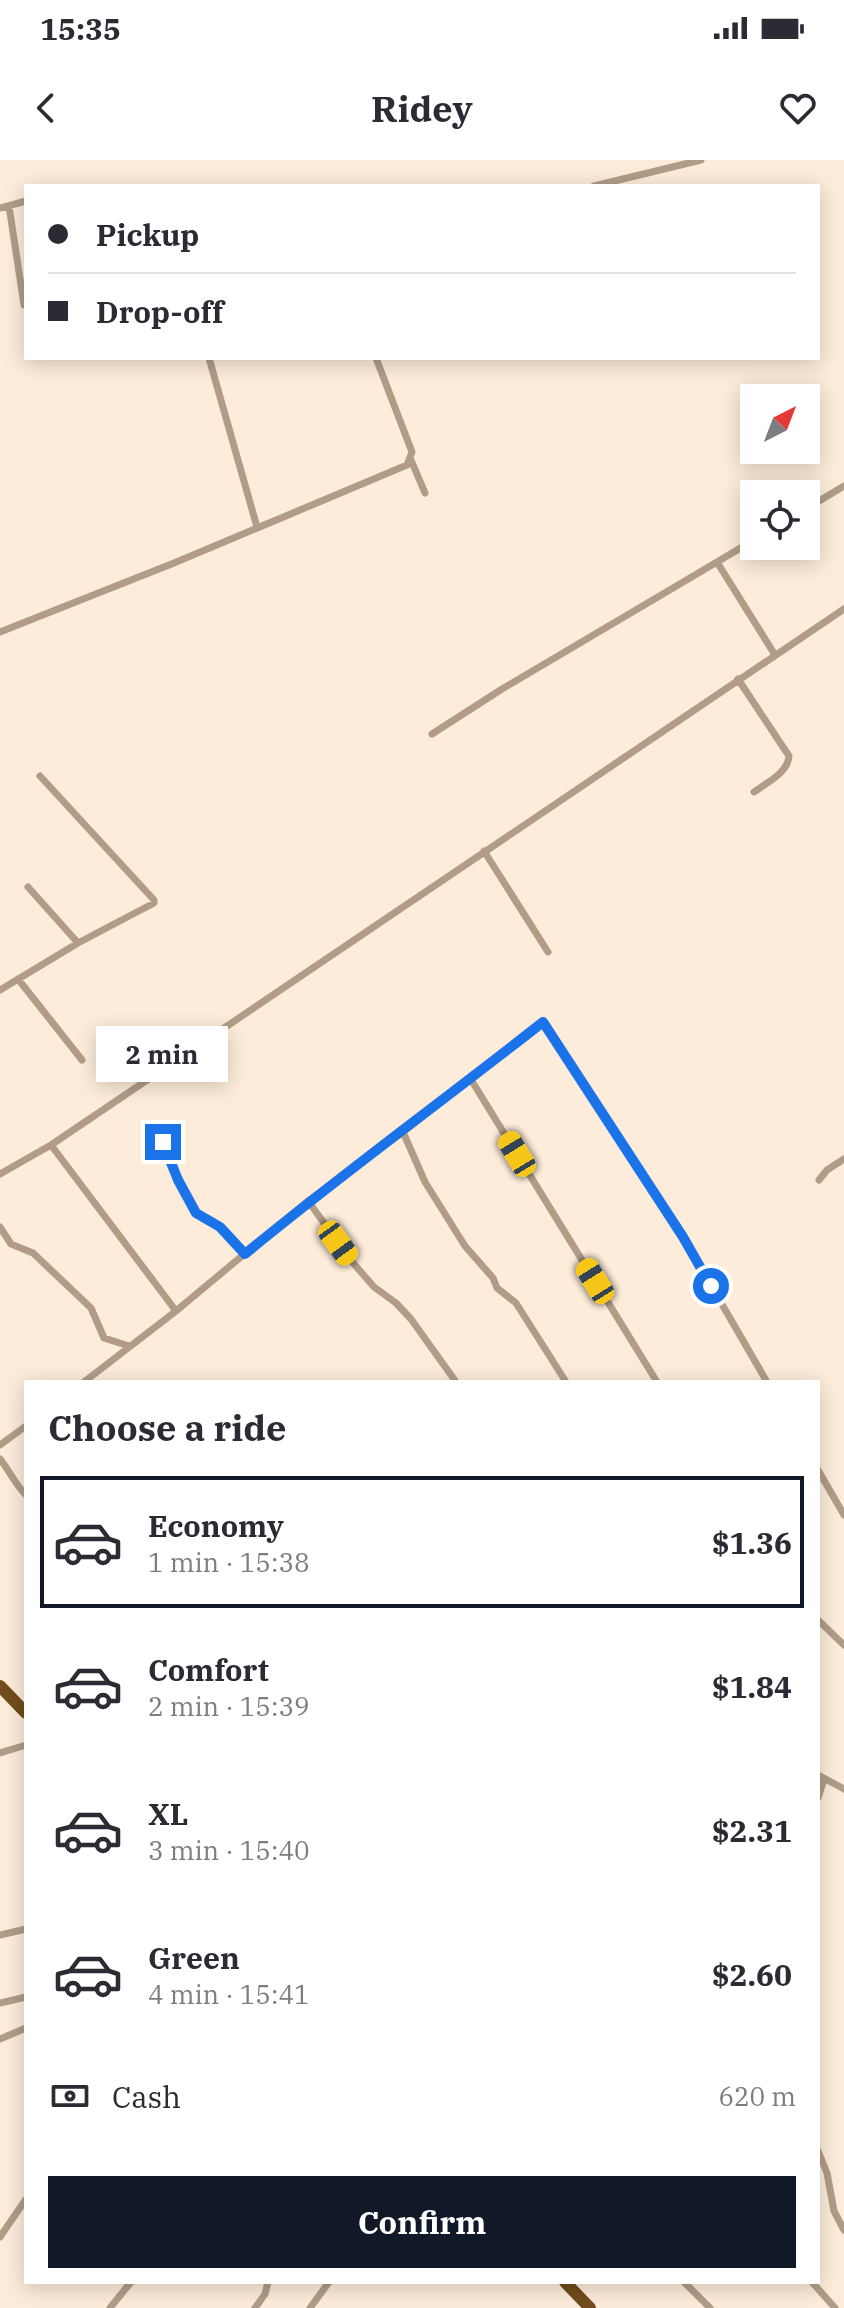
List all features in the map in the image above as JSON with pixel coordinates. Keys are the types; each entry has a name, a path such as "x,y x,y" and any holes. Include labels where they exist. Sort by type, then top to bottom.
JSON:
{"highway":[{"path":"0,1686 24,1711"},
{"path":"567,2284 590,2308"}],"street":[{"path":"602,184 701,160"},
{"path":"24,202 4,207 24,305"},
{"path":"210,360 257,527"},
{"path":"377,360 425,493"},
{"path":"0,632 407,465 411,460"},
{"path":"820,501 844,486"},
{"path":"432,734 740,548"},
{"path":"717,562 775,655"},
{"path":"0,1174 51,1145 844,609"},
{"path":"738,679 789,756 785,769 754,792"},
{"path":"0,990 78,943 153,906 154,900 40,776"},
{"path":"484,851 548,952"},
{"path":"28,887 78,943"},
{"path":"18,979 82,1060"},
{"path":"86,1380 176,1311 308,1201 403,1132 543,1022 683,1237 766,1380"},
{"path":"470,1078 656,1380"},
{"path":"403,1132 425,1182 465,1246 493,1278 497,1288 516,1303 565,1380"},
{"path":"171,1135 164,1139 163,1147 196,1213 220,1227 245,1254"},
{"path":"51,1145 176,1311"},
{"path":"819,1180 827,1170 844,1159"},
{"path":"308,1201 374,1287 411,1319 455,1380"},
{"path":"0,1227 11,1244 33,1253 91,1308 104,1338 129,1346"},
{"path":"0,1445 24,1427"},
{"path":"0,1459 24,1493"},
{"path":"820,1473 844,1515"},
{"path":"820,1622 844,1645"},
{"path":"0,1753 24,1746"},
{"path":"821,1777 844,1789"},
{"path":"0,1935 24,1929"},
{"path":"0,2003 24,1997"},
{"path":"0,2039 24,2029"},
{"path":"820,2156 827,2173 834,2211 844,2230"},
{"path":"0,2237 24,2202"},
{"path":"110,2308 129,2284"},
{"path":"255,2308 268,2284"},
{"path":"310,2308 328,2284"},
{"path":"686,2284 710,2308"},
{"path":"814,2284 835,2308"}],"route":[{"path":"163,1142 168,1159 196,1213 216,1223 245,1254 308,1201 403,1132 543,1022 683,1237 711,1286"}]}
